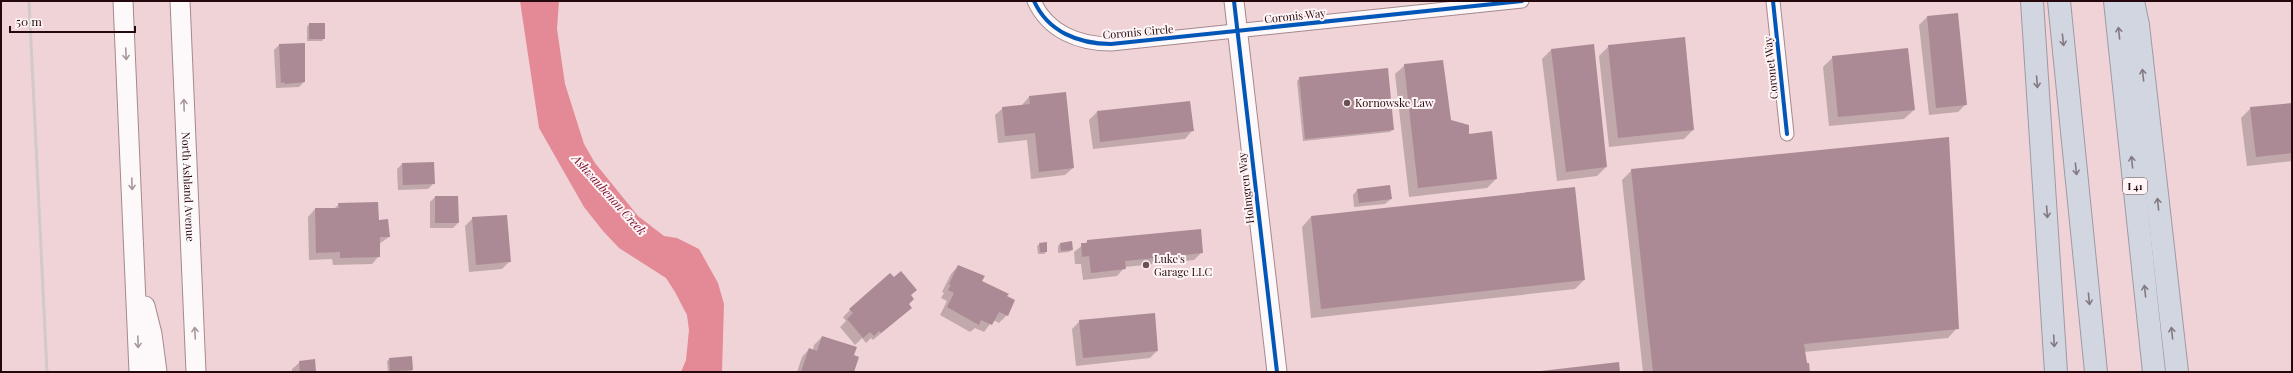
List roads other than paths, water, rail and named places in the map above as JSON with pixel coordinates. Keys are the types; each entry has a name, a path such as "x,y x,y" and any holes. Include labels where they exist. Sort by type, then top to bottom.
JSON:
{"highway":[{"path":"2032,1 2056,372"},
{"path":"2059,1 2096,372"},
{"name":"I 41","path":"2115,1 2154,372"},
{"path":"2133,1 2138,25 2176,372"}],"main road":[{"path":"123,1 139,372"},
{"name":"North Ashland Avenue","path":"180,1 196,372"},
{"name":"Holmgren Way","path":"1234,1 1277,372"},
{"path":"135,264 152,334 157,372"}],"street":[{"name":"Coronis Circle","path":"1034,1 1047,20 1061,32 1076,40 1093,44 1111,44 1237,31"},
{"name":"Coronis Way","path":"1237,31 1522,1"},
{"name":"Coronet Way","path":"1773,1 1787,134"}],"water":[{"name":"Ashwaubenon Creek","path":"520,1 559,1 557,29 565,84 584,144 595,163 638,216 664,236 677,238 699,249 718,283 724,304 722,372 681,372 686,360 689,330 687,315 675,292 666,278 619,248 603,231 584,207 539,128"}],"railway":[{"path":"29,1 47,372"}],"place":[{"name":"Kornowske Law","path":"1347,103"},
{"name":"Luke's Garage LLC","path":"1146,265"}]}
